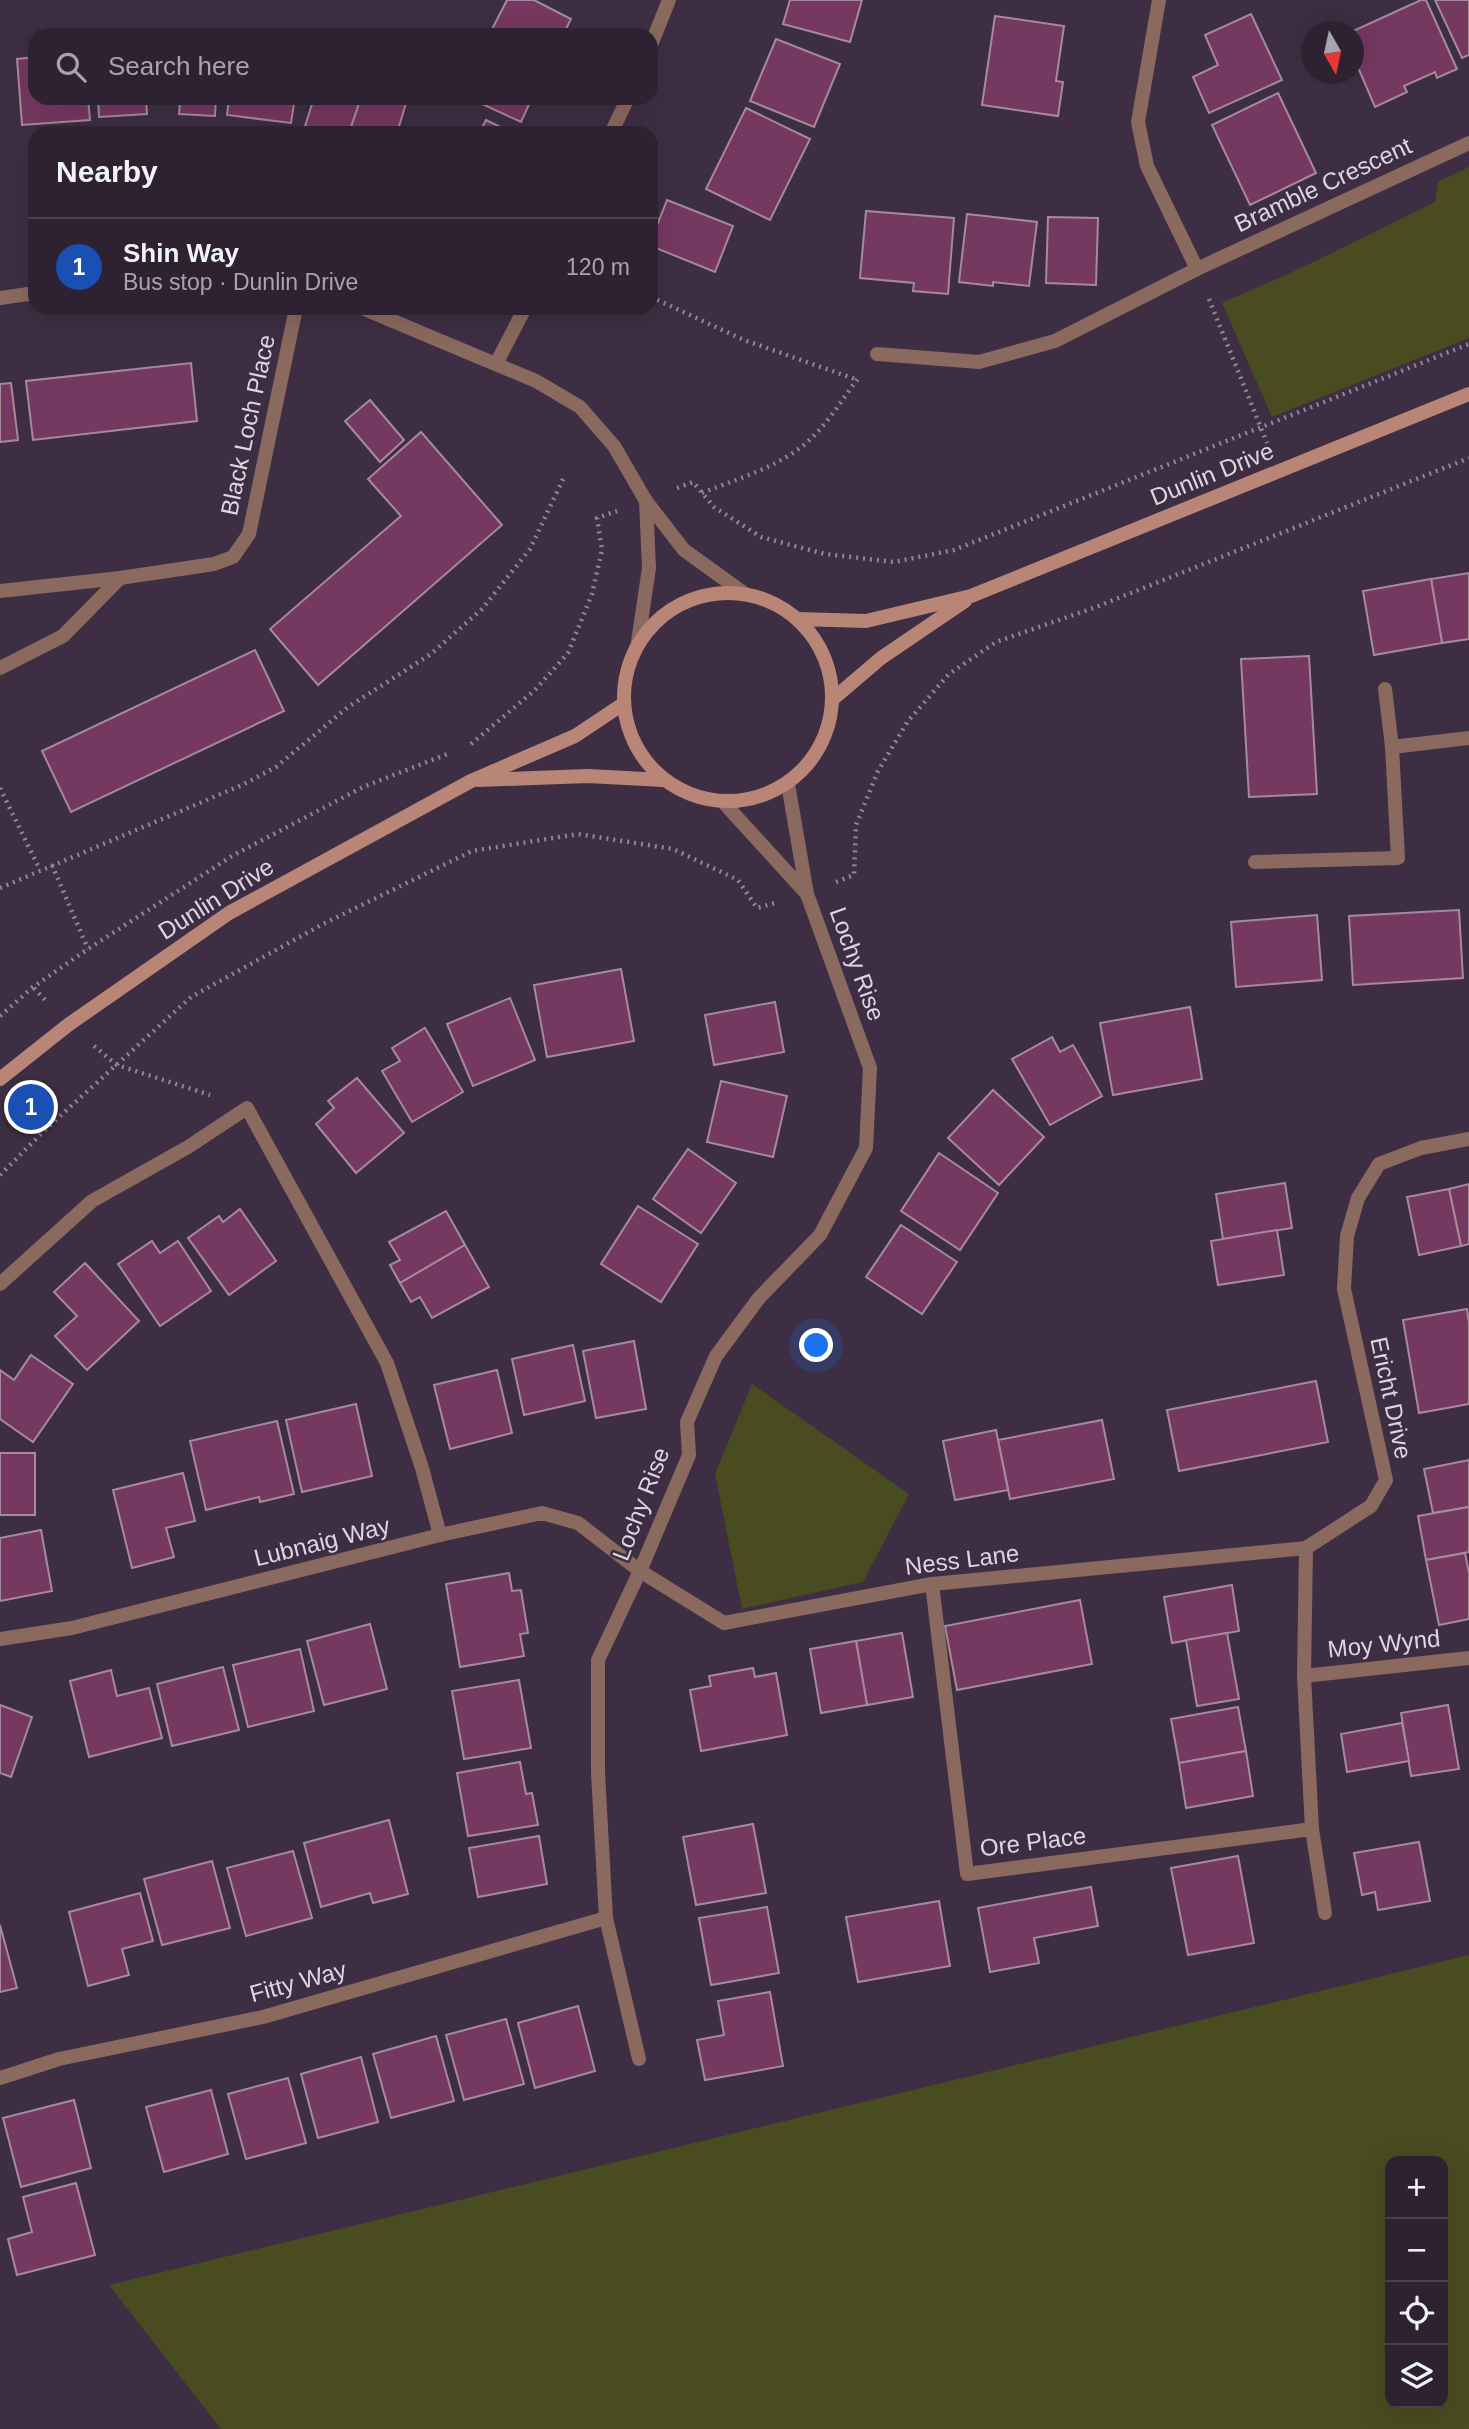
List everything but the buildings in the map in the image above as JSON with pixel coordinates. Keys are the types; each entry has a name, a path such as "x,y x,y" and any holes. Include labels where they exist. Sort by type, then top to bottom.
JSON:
{"street":[{"path":"658,28 669,0"},
{"path":"1159,0 1138,122 1147,166 1197,269"},
{"path":"614,126 625,105"},
{"name":"Bramble Crescent","path":"877,354 979,362 1055,341 1197,269 1469,143"},
{"path":"0,298 28,294"},
{"name":"Black Loch Place","path":"0,591 120,578 214,564 233,556 249,534 295,315"},
{"path":"379,315 536,381 580,407 614,446 646,501 684,550 745,594"},
{"path":"496,364 521,315"},
{"name":"Dunlin Drive","path":"798,619 866,621 971,596 1469,394"},
{"path":"638,642 649,568 646,501"},
{"path":"0,668 63,636 120,578"},
{"name":"Dunlin Drive","path":"715,593 745,594 773,602 798,619 817,641 829,669 833,698 827,731 812,761 788,784 757,798 724,803 692,796 663,780 643,759 629,733 623,704 626,672 638,642 659,618 687,601 715,593"},
{"name":"Dunlin Drive","path":"833,698 881,658 971,596"},
{"path":"1255,862 1398,858 1392,747 1385,689"},
{"name":"Dunlin Drive","path":"0,1079 68,1025 229,914 471,780 575,736 623,704"},
{"path":"1392,747 1469,738"},
{"name":"Dunlin Drive","path":"471,780 588,776 663,780"},
{"name":"Lochy Rise","path":"639,2059 606,1918 598,1773 598,1660 689,1455 687,1422 716,1356 759,1298 820,1235 866,1148 870,1068 807,894 788,784"},
{"name":"Lochy Rise","path":"724,803 807,894"},
{"path":"0,1284 92,1201 188,1147 247,1108 387,1363 422,1468 440,1535"},
{"name":"Ericht Drive","path":"1306,1548 1371,1506 1386,1479 1344,1289 1347,1236 1358,1198 1379,1164 1421,1148 1469,1139"},
{"name":"Lubnaig Way","path":"0,1639 72,1628 440,1535 542,1513 578,1523 640,1570"},
{"path":"1306,1548 1304,1676 1312,1829 1325,1913"},
{"name":"Ness Lane","path":"640,1570 724,1623 932,1584 1306,1548"},
{"name":"Ore Place","path":"932,1584 967,1874 1312,1829"},
{"name":"Moy Wynd","path":"1304,1676 1469,1658"},
{"name":"Fitty Way","path":"0,2078 60,2059 263,2017 606,1918"}],"path":[{"path":"1197,269 1279,471"},
{"path":"658,301 744,340 857,380"},
{"path":"470,745 535,690 568,653 592,594 602,550 597,518 693,482 714,507 761,537 825,554 894,562 954,551 1469,344"},
{"path":"702,494 800,449 818,431 877,354"},
{"path":"0,888 243,785 276,767 306,745 348,707 431,654 482,609 530,549 565,475"},
{"path":"0,1016 33,988 88,949 232,856 363,787 458,750"},
{"path":"0,788 40,870"},
{"path":"52,865 88,949"},
{"path":"117,1065 247,1108"}],"green space":[{"path":"1469,167 1469,338 1272,417 1222,303 1301,268 1435,202 1438,182"},
{"path":"752,1384 909,1494 863,1582 742,1609 715,1474"},
{"path":"1469,1955 1469,2429 221,2429 109,2285"}],"place":[{"name":"Shin Way","path":"31,1107"}]}
